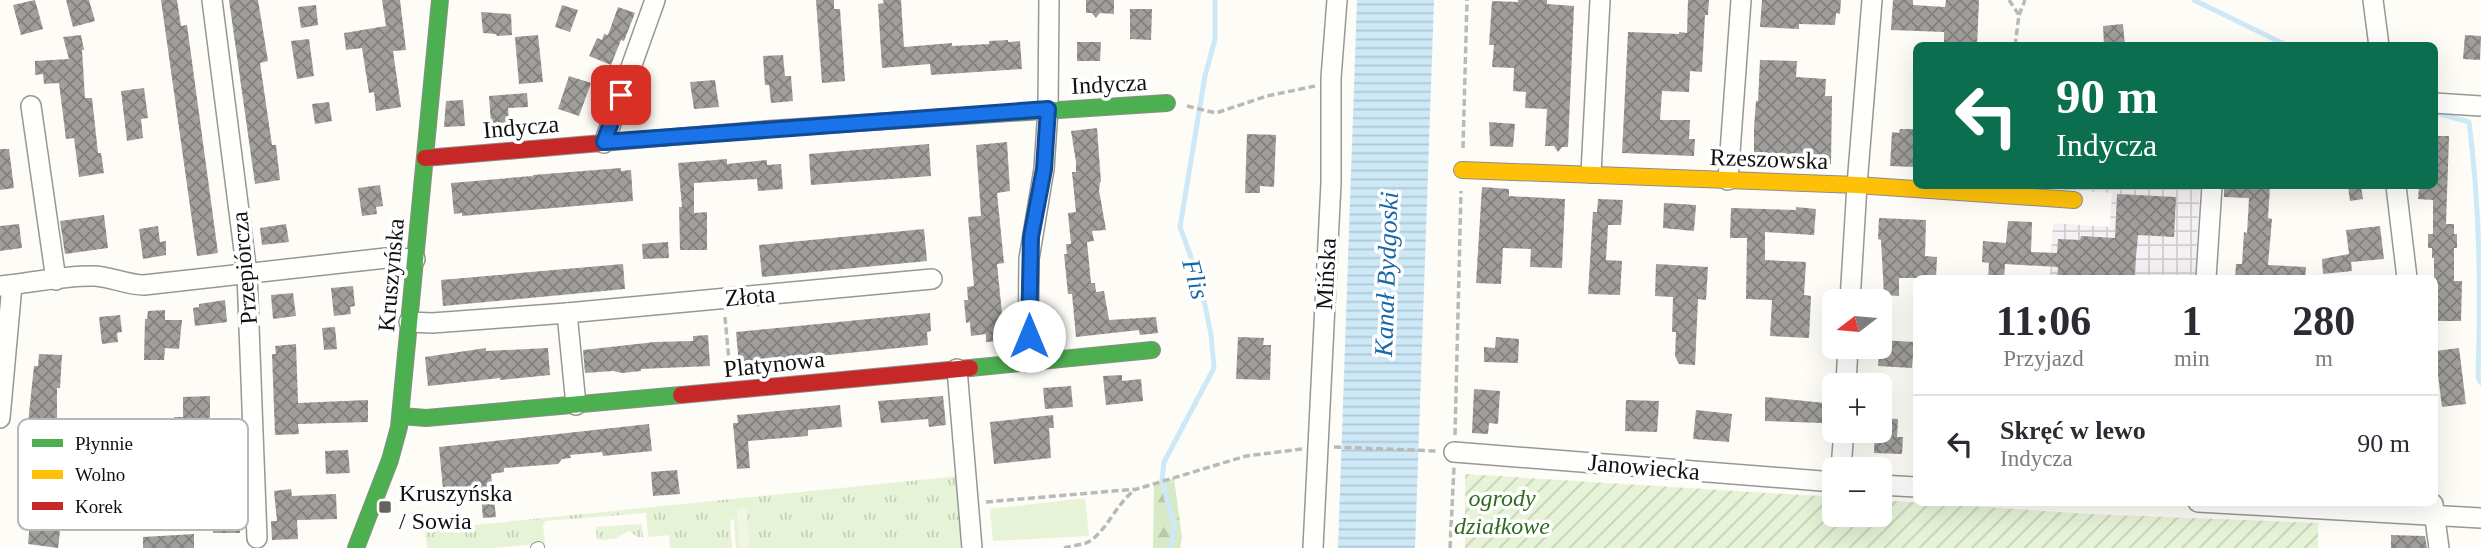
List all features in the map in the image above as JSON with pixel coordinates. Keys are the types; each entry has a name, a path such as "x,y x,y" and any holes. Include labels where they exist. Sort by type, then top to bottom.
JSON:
{"street":[{"name":"Przepiórcza","path":"212,0 247,274 257,538"},
{"name":"Kruszyńska","path":"356,548 390,460 401,416 440,0"},
{"path":"604,142 655,0"},
{"path":"1028,362 1029,259 1044,169 1048,109 1049,0"},
{"name":"Mińska","path":"1313,548 1331,183 1331,83 1337,0"},
{"path":"1591,173 1600,0"},
{"path":"1728,180 1741,0"},
{"path":"1851,289 1872,0"},
{"path":"2372,0 2378,42"},
{"name":"Indycza","path":"425,158 1048,109 1167,103"},
{"path":"2438,103 2481,106"},
{"path":"31,106 56,280"},
{"name":"Rzeszowska","path":"1462,170 1591,173 1913,189"},
{"name":"Rzeszowska","path":"1915,189 2074,200"},
{"path":"2206,275 2212,189"},
{"path":"2396,189 2407,275"},
{"path":"0,418 6,285 93,276 144,285 386,258 415,259"},
{"name":"Złota","path":"409,322 432,323 567,313 932,279"},
{"path":"567,313 576,405"},
{"name":"Platynowa","path":"401,416 426,418 576,405 1152,350"},
{"path":"957,369 972,548"},
{"name":"Janowiecka","path":"1454,452 1822,481"},
{"path":"1892,486 1913,487"},
{"path":"2355,506 2433,508 2481,518"},
{"path":"2433,508 2439,548"}],"path":[{"path":"1450,548 1467,0"},
{"path":"2009,0 2019,15"},
{"path":"2015,42 2019,15 2025,0"},
{"path":"1196,107 1216,113 1267,96 1331,83"},
{"path":"724,299 731,391"},
{"path":"968,504 1136,489 1246,456 1317,447 1454,452"},
{"path":"1064,548 1087,542 1096,536 1125,497 1136,489"}],"shaded area":[{"path":"2052,189 2200,189 2195,275 2050,275 2053,223 2110,227 2112,193"}],"green space":[{"name":"ogrody działkowe","path":"1465,474 1822,496 1822,527 1892,527 1892,501 1913,502 1913,506 1970,506 2090,514 2318,523 2318,548 1465,548"},
{"path":"960,476 965,548 749,548 746,508 737,509 740,548 736,548 734,519 730,520 732,548 670,548 669,535 648,537 646,513 546,521 543,525 545,543 496,548 427,548 425,530"},
{"path":"1174,478 1182,538 1180,548 1153,548 1154,484"},
{"path":"1085,498 1089,536 993,541 990,509"},
{"path":"747,508 749,548 740,548 737,509"},
{"path":"642,524 643,537 629,531 614,539 597,540 596,527"}],"water":[{"name":"Kanał Bydgoski","path":"1357,0 1434,0 1415,548 1338,548"}],"building":[{"path":"35,0 43,29 21,35 13,5"},
{"path":"66,0 89,0 95,21 73,27"},
{"path":"161,0 177,0 181,26 187,25 218,253 197,256"},
{"path":"229,0 258,0 268,61 260,63 280,180 255,184"},
{"path":"382,0 400,0 406,50 393,51 401,107 376,111 374,92 369,93 362,48 346,50 344,33 386,26"},
{"path":"816,0 834,0 834,9 840,9 845,81 822,83"},
{"path":"883,0 901,0 904,47 1020,41 1022,69 931,75 930,64 882,68 878,4 884,3"},
{"path":"1086,0 1114,0 1114,14 1100,13 1096,18 1092,13 1086,13"},
{"path":"1547,0 1547,4 1574,6 1568,147 1562,147 1558,152 1554,146 1545,146 1547,109 1525,108 1526,92 1513,91 1514,68 1492,67 1494,45 1489,45 1492,1"},
{"path":"1688,0 1709,0 1708,15 1705,15 1702,72 1690,71 1689,92 1662,91 1660,120 1690,120 1689,139 1695,139 1694,156 1622,153 1628,32 1687,33"},
{"path":"1762,0 1841,0 1840,14 1836,13 1835,25 1799,24 1799,29 1760,27"},
{"path":"1893,0 1913,0 1913,5 1945,7 1946,0 1979,0 1977,42 1944,42 1944,32 1891,30"},
{"path":"316,5 318,25 301,28 298,7"},
{"path":"562,5 578,10 570,32 555,27"},
{"path":"618,7 635,13 611,65 589,56 597,38 602,40 604,34 608,35"},
{"path":"1130,9 1152,9 1151,40 1130,39"},
{"path":"481,12 511,14 512,35 483,33"},
{"path":"2123,24 2125,42 2104,42 2103,26"},
{"path":"81,35 85,98 92,98 98,153 101,153 104,173 79,177 74,138 66,139 59,83 44,84 43,74 35,75 35,61 69,59 63,37"},
{"path":"538,35 543,82 519,84 515,37"},
{"path":"2465,35 2481,36 2480,60 2463,59"},
{"path":"309,39 314,76 297,79 291,41"},
{"path":"1077,42 1101,42 1100,61 1077,61"},
{"path":"783,55 785,76 791,76 793,101 771,103 769,85 765,85 763,56"},
{"path":"1760,60 1797,61 1796,77 1826,79 1825,96 1832,96 1831,164 1782,161 1782,166 1754,165 1754,128"},
{"path":"569,76 591,83 579,116 558,109"},
{"path":"715,80 719,107 694,109 690,82"},
{"path":"144,88 148,118 141,119 143,138 127,141 121,91"},
{"path":"527,93 528,107 508,108 509,122 491,124 489,96"},
{"path":"463,100 465,126 444,127 446,101"},
{"path":"329,102 332,121 315,124 312,104"},
{"path":"1489,122 1515,124 1513,147 1490,146"},
{"path":"1097,128 1101,182 1099,190 1106,230 1092,231 1094,241 1087,242 1091,283 1095,283 1096,292 1104,291 1109,320 1156,317 1158,333 1140,335 1139,330 1076,337 1072,294 1068,294 1064,254 1067,254 1066,244 1071,244 1068,213 1076,212 1072,172 1076,172 1076,162 1071,131"},
{"path":"1900,129 1913,129 1913,167 1890,166 1892,132 1899,133"},
{"path":"1247,134 1276,135 1274,187 1260,186 1260,193 1245,193"},
{"path":"2438,136 2449,136 2446,224 2454,224 2454,234 2457,234 2457,248 2454,248 2454,281 2462,281 2461,321 2438,321 2438,275 2434,275 2432,248 2428,248 2428,234 2433,234 2433,200 2418,199 2419,189 2438,189"},
{"path":"1007,142 1010,191 997,193 1004,263 997,264 1004,333 1000,333 1000,341 986,342 986,334 971,336 970,322 966,323 964,300 968,300 967,287 974,286 968,217 981,216 976,145"},
{"path":"929,144 931,176 811,185 809,154"},
{"path":"0,149 9,149 14,188 0,190"},
{"path":"727,159 727,164 767,160 767,165 781,164 783,189 758,191 757,179 694,183 694,213 707,212 707,250 680,250 679,207 682,207 678,163"},
{"path":"621,168 621,171 631,170 633,201 462,216 462,213 454,214 451,183 532,178 533,175"},
{"path":"380,185 383,206 376,207 377,214 362,216 358,188"},
{"path":"1482,187 1509,189 1509,196 1565,199 1562,268 1530,267 1531,249 1503,248 1501,284 1476,283"},
{"path":"2224,189 2270,189 2268,218 2272,219 2268,265 2306,267 2305,275 2235,275 2236,264 2242,264 2249,198 2224,197"},
{"path":"2348,189 2361,189 2363,199 2350,201"},
{"path":"2117,194 2176,197 2174,237 2138,235 2134,275 2057,275 2058,267 2005,264 2004,275 1988,275 1989,263 1982,262 1983,241 2006,243 2008,221 2032,222 2031,252 2057,253 2058,239 2080,240 2081,236 2115,238"},
{"path":"1598,199 1623,200 1621,225 1608,225 1606,260 1622,261 1620,295 1588,294 1593,212 1597,212"},
{"path":"1664,203 1696,205 1694,231 1663,228"},
{"path":"1796,207 1816,209 1814,235 1765,232 1765,260 1806,262 1804,295 1811,296 1809,338 1770,336 1772,300 1746,299 1747,238 1730,238 1731,208 1796,210"},
{"path":"104,215 108,248 65,254 60,221"},
{"path":"1879,218 1926,220 1925,256 1937,257 1936,275 1899,278 1899,296 1892,296 1892,289 1884,289 1881,240 1878,239"},
{"path":"19,224 22,248 0,251 0,226"},
{"path":"286,224 289,242 262,245 260,228"},
{"path":"158,226 160,242 166,241 166,255 143,259 139,229"},
{"path":"2380,226 2384,259 2351,262 2352,271 2323,274 2322,259 2349,254 2346,230"},
{"path":"924,229 927,261 762,277 759,245"},
{"path":"668,242 669,258 643,259 642,244"},
{"path":"623,264 625,289 443,306 441,280"},
{"path":"1656,264 1708,267 1706,300 1698,299 1695,365 1679,364 1675,356 1676,332 1672,332 1673,297 1655,296"},
{"path":"353,286 355,306 350,307 351,314 334,316 331,288"},
{"path":"293,293 296,316 273,319 271,295"},
{"path":"225,300 227,322 195,326 193,308 199,307 199,304"},
{"path":"165,310 165,320 182,320 179,349 165,348 164,360 144,360 145,319 148,311"},
{"path":"930,313 931,331 927,332 928,345 739,364 736,332"},
{"path":"120,315 122,332 117,333 118,342 102,344 99,317"},
{"path":"335,327 337,349 324,350 322,328"},
{"path":"708,335 710,366 585,373 583,350 655,342 693,341 693,336"},
{"path":"1238,337 1264,338 1263,345 1271,345 1270,380 1236,379"},
{"path":"1496,337 1519,339 1518,363 1484,362 1484,347 1495,348"},
{"path":"1892,341 1913,342 1912,368 1878,366 1879,359 1892,359"},
{"path":"296,344 298,403 368,400 368,422 298,424 299,434 275,435 272,354 276,354 275,346"},
{"path":"486,348 486,351 548,348 550,375 428,386 425,357"},
{"path":"2459,348 2466,404 2442,407 2438,351"},
{"path":"39,354 62,355 60,388 57,388 57,419 28,419 34,366 38,366"},
{"path":"1122,375 1122,381 1141,379 1143,401 1106,405 1103,376"},
{"path":"1071,386 1073,407 1045,409 1043,388"},
{"path":"1474,389 1500,391 1498,424 1489,423 1488,434 1472,433"},
{"path":"210,396 210,419 174,419 183,417 183,397"},
{"path":"943,396 946,425 929,427 928,419 881,423 878,401"},
{"path":"1765,397 1822,403 1822,423 1765,421"},
{"path":"1626,400 1659,401 1657,432 1625,431"},
{"path":"840,405 842,427 808,430 808,436 748,441 750,468 737,469 733,423 738,423 737,415"},
{"path":"1696,410 1732,414 1729,442 1693,439"},
{"path":"1053,415 1054,428 1049,428 1051,458 994,464 990,422"},
{"path":"1892,419 1898,419 1897,437 1903,437 1902,454 1874,453 1874,443 1892,443"},
{"path":"649,424 652,451 603,456 602,452 570,455 571,458 562,459 558,464 504,468 504,472 491,474 496,517 483,518 481,495 444,500 439,447"},
{"path":"348,450 350,473 326,474 325,451"},
{"path":"677,470 680,494 653,496 651,472"},
{"path":"291,489 292,496 336,494 337,519 297,520 298,539 272,540 271,521 277,521 274,491"},
{"path":"29,530 60,531 58,548 28,544"},
{"path":"213,530 240,530 240,533 213,533"},
{"path":"194,534 194,548 143,548 143,537"},
{"path":"2391,535 2425,536 2427,548 2391,548"}],"waterway":[{"name":"Flis","path":"1171,548 1174,526 1162,480 1164,462 1214,368 1211,334 1200,282 1180,227 1205,76 1215,39 1215,0"},
{"path":"2194,0 2280,42"},
{"path":"2438,113 2469,122 2477,217 2478,377 2481,383"}],"traffic: fast":[{"path":"356,548 390,460 399,427 440,0"},
{"path":"965,116 1167,103"},
{"path":"970,368 1152,350"},
{"path":"401,416 426,418 681,395"}],"traffic: slow":[{"path":"1462,170 1913,189"},
{"path":"1915,189 2074,200"}],"traffic: jam":[{"path":"425,158 766,129 965,116"},
{"path":"681,395 970,368"}],"place":[{"name":"Kruszyńska / Sowia","path":"385,507"}],"route":[{"path":"621,95 604,142 1048,109 1044,169 1029,259 1029,336"}]}
